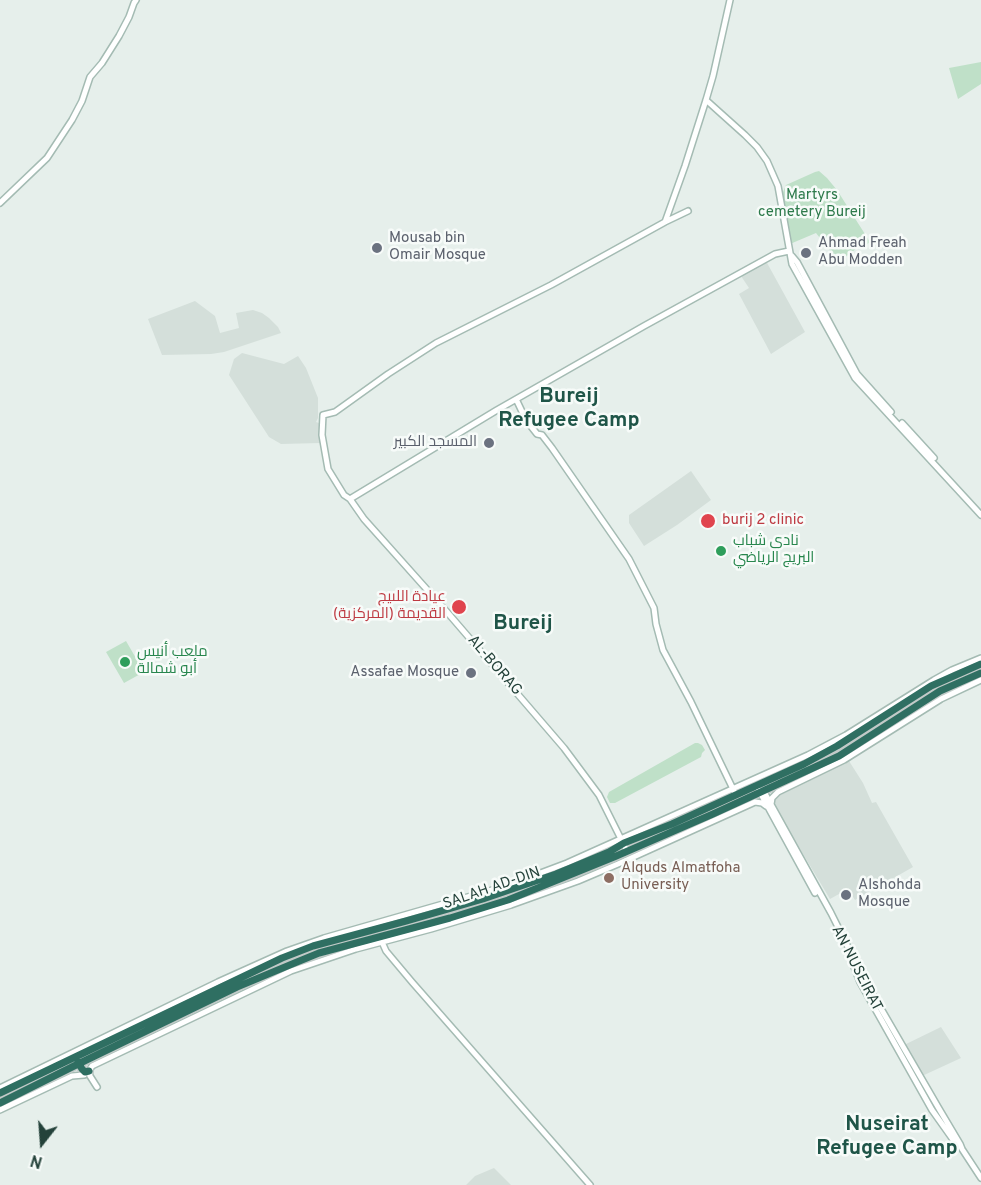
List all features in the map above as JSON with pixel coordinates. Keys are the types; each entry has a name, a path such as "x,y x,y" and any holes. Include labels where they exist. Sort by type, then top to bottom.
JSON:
{"highway":[{"name":"SALAH AD-DIN","path":"0,1093 288,955 483,899 556,874 624,844 713,814 837,746 931,686 981,664"},
{"path":"967,670 969,678"},
{"name":"SALAH AD-DIN","path":"0,1103 237,987 297,962 319,953 508,900 734,792 759,788 839,756 940,691 981,673"},
{"path":"81,1054 78,1064 86,1073"}],"street":[{"path":"0,203 47,158 66,130 82,101 90,77 119,36 136,0"},
{"path":"665,222 706,100 730,0"},
{"path":"706,100 751,141 767,161 778,186 792,264 855,378 981,515"},
{"path":"665,222 688,211"},
{"name":"AL-BORAG","path":"624,844 599,795 564,748 364,519 350,499 344,495 328,469 322,435 323,415 335,412 436,343 551,285 665,222"},
{"path":"350,499 516,399 644,326 775,254 790,253"},
{"path":"790,253 860,378 981,510"},
{"path":"516,399 526,420 552,448 629,559 654,608 663,650 734,792 850,736 934,680 981,658"},
{"path":"772,809 772,798 778,792 843,760 941,699 981,680"},
{"name":"AN NUSEIRAT","path":"759,788 766,806 851,959 860,982 932,1110 962,1149"},
{"name":"AN NUSEIRAT","path":"759,788 831,914 865,981 981,1178"},
{"path":"0,1110 72,1076 86,1073 92,1066 291,971 334,956 485,914 618,864 755,802 766,806"},
{"path":"0,1088 287,951 324,938 506,886 624,844"},
{"path":"382,942 386,951 412,982 590,1185"},
{"path":"86,1073 98,1087"}],"shaded area":[{"path":"766,261 805,332 771,354 739,294 749,288 741,276"},
{"path":"195,301 215,316 220,333 239,328 236,313 253,310 269,318 281,333 224,352 162,355 148,319"},
{"path":"242,353 284,364 298,356 306,368 318,398 316,422 319,423 320,443 281,444 269,437 229,375 234,359"},
{"path":"691,471 711,500 644,546 629,523 629,515"},
{"path":"849,761 872,803 876,802 913,867 855,900 848,889 830,899 773,804 773,800"},
{"path":"941,1027 961,1058 922,1076 904,1045"},
{"path":"494,1168 511,1185 466,1185 475,1176"}],"green space":[{"path":"981,62 981,84 958,99 949,68"},
{"name":"Martyrs cemetery Bureij","path":"819,171 837,190 870,242 864,247 861,245 839,262 816,233 790,244 783,192 786,185"},
{"name":"ملعب أنيس أبو شمالة","path":"126,641 144,672 124,683 106,652"},
{"path":"695,743 702,745 705,750 701,757 615,803 610,803 607,797 609,792"}],"place":[{"name":"Mousab bin Omair Mosque","path":"377,248"},
{"name":"Ahmad Freah Abu Modden","path":"806,253"},
{"name":"المسجد الكبير","path":"489,443"},
{"name":"burij 2 clinic","path":"708,521"},
{"name":"نادي شباب البريج الرياضي","path":"721,551"},
{"name":"عيادة اللىيج القديمة (المركزية)","path":"459,607"},
{"name":"ملعب أنيس أبو شمالة","path":"125,662"},
{"name":"Assafae Mosque","path":"471,673"},
{"name":"Alquds Almatfoha University","path":"609,878"},
{"name":"Alshohda Mosque","path":"846,895"}],"district":[{"name":"Bureij Refugee Camp","path":"569,410"},
{"name":"Bureij","path":"523,625"},
{"name":"Nuseirat Refugee Camp","path":"887,1138"}]}
